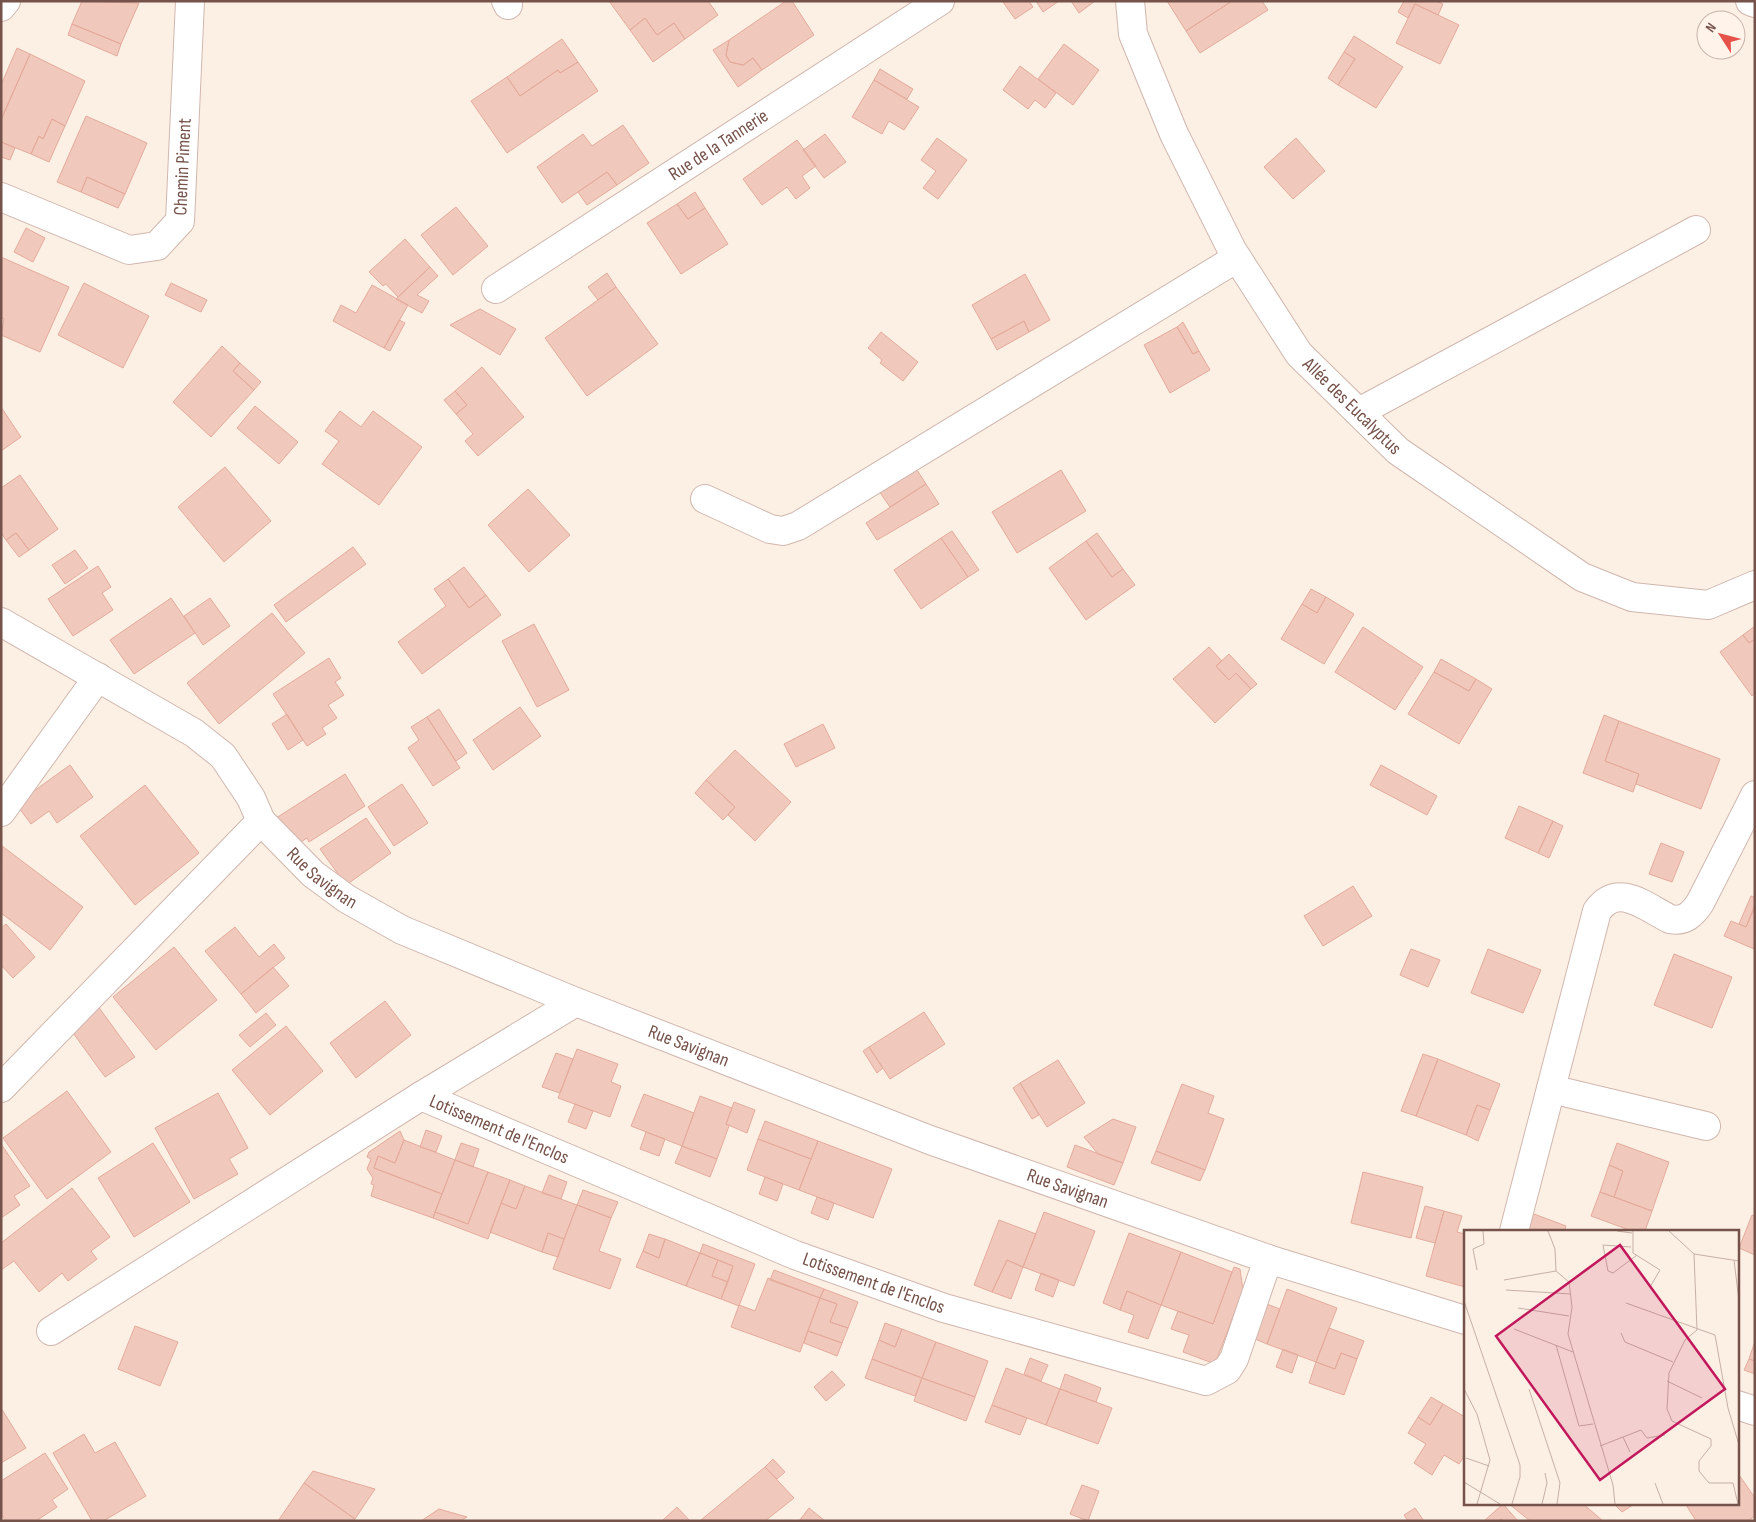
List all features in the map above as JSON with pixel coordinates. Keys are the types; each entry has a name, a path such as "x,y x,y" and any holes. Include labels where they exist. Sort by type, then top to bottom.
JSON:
{"street":[{"path":"1,7 6,1"},
{"name":"Chemin Piment","path":"1,196 129,250 157,246 180,221 190,1"},
{"name":"Rue de la Tannerie","path":"496,289 940,1"},
{"name":"Allée des Eucalyptus","path":"1130,1 1133,34 1174,134 1237,258 1299,354 1398,451 1582,577 1632,597 1708,605 1755,585"},
{"path":"1750,1 1755,3"},
{"path":"1359,412 1696,230"},
{"path":"704,499 770,529 784,531 798,526 1237,258"},
{"name":"Rue Savignan","path":"1,622 213,746 251,798 261,821 313,874 347,899 402,930 576,1002 930,1140 1268,1259 1464,1320"},
{"path":"1,812 98,677"},
{"path":"1514,1230 1596,911 1604,901 1612,896 1623,896 1670,919 1678,920 1687,917 1700,903 1755,795"},
{"path":"1,1088 261,821"},
{"path":"51,1330 421,1096 576,1002"},
{"path":"1551,1089 1706,1126"},
{"name":"Lotissement de l'Enclos","path":"421,1096 795,1255 944,1308 1206,1381 1227,1370 1234,1359 1268,1259"},
{"path":"1738,1405 1755,1411"}],"building":[{"path":"82,1 139,3 121,44 72,24"},
{"path":"609,1 708,1 718,15 685,39 674,23 657,35 645,18 630,30"},
{"path":"786,1 792,1 814,35 762,70 753,58 743,65 730,62 726,55 729,40"},
{"path":"1029,1 1033,7 1015,19 1003,2"},
{"path":"1036,1 1059,1 1043,12"},
{"path":"1071,1 1095,1 1079,13"},
{"path":"1167,1 1232,1 1186,31"},
{"path":"1232,1 1262,1 1268,10 1200,53 1186,31"},
{"path":"1404,1 1436,1 1443,4 1438,15 1415,4 1408,18 1398,12"},
{"path":"1415,4 1459,25 1440,64 1396,43"},
{"path":"645,18 657,35 674,23 685,39 653,62 630,30"},
{"path":"72,24 121,44 117,56 68,35"},
{"path":"1354,36 1403,67 1376,108 1338,85 1355,59 1344,52"},
{"path":"562,39 578,62 560,73 558,70 520,96 507,77"},
{"path":"729,40 726,55 730,62 743,65 753,58 762,70 738,87 713,50"},
{"path":"1064,44 1099,70 1073,105 1038,79"},
{"path":"17,48 30,54 1,120 1,85"},
{"path":"1344,52 1355,59 1338,85 1328,78"},
{"path":"30,54 85,81 65,126 52,119 43,139 39,136 31,154 1,142 1,120"},
{"path":"578,62 598,91 507,153 471,101 507,77 520,96 558,70 560,73"},
{"path":"1020,66 1056,93 1045,108 1035,100 1028,109 1003,90"},
{"path":"880,69 913,89 907,99 874,80"},
{"path":"874,80 919,107 904,130 889,121 882,134 852,117"},
{"path":"86,116 147,143 125,194 87,177 81,192 57,182"},
{"path":"52,119 65,126 49,162 31,154 39,136 43,139"},
{"path":"623,125 649,163 617,185 607,172 562,203 537,167 583,134 592,146"},
{"path":"825,134 846,162 824,178 803,150"},
{"path":"937,138 967,160 938,199 923,188 936,171 921,160"},
{"path":"1296,138 1325,171 1293,199 1264,167"},
{"path":"797,140 816,166 802,176 810,188 796,199 787,187 762,205 743,179"},
{"path":"1,142 15,148 10,160 1,157"},
{"path":"607,172 617,185 587,205 578,192"},
{"path":"87,177 125,194 118,208 81,192"},
{"path":"695,192 705,208 688,219 677,204"},
{"path":"677,204 688,219 705,208 728,244 681,274 647,223"},
{"path":"456,207 488,246 453,275 421,235"},
{"path":"26,228 45,238 33,262 14,252"},
{"path":"405,239 430,267 398,297 386,284 383,286 369,272"},
{"path":"1,257 69,287 40,352 1,335 4,319 1,318"},
{"path":"430,267 438,276 417,295 429,301 422,313 396,299"},
{"path":"607,273 616,287 598,300 588,287"},
{"path":"1025,274 1050,320 1029,332 1024,321 991,339 972,305"},
{"path":"84,283 149,316 123,368 58,335"},
{"path":"171,283 207,300 201,312 165,295"},
{"path":"372,285 408,305 384,348 333,321 341,305 356,313"},
{"path":"616,287 658,344 587,396 545,338"},
{"path":"480,309 516,329 500,355 450,325"},
{"path":"399,320 405,323 390,351 384,348"},
{"path":"1024,321 1029,332 997,350 991,339"},
{"path":"1183,322 1199,351 1193,354 1177,327"},
{"path":"1177,327 1193,354 1199,351 1210,370 1170,393 1144,345"},
{"path":"881,332 918,362 903,381 880,363 882,360 868,348"},
{"path":"222,346 240,363 233,371 254,390 211,437 173,402"},
{"path":"240,363 261,382 254,390 233,371"},
{"path":"482,367 524,417 478,456 465,441 473,434 456,414 467,405 455,391"},
{"path":"455,391 467,405 456,414 444,400"},
{"path":"255,406 298,442 279,464 237,428"},
{"path":"1,407 21,437 1,451"},
{"path":"340,411 361,427 373,411 422,447 379,505 322,464 339,441 325,431"},
{"path":"225,467 271,521 224,562 178,507"},
{"path":"915,467 926,484 890,507 879,491"},
{"path":"1061,470 1086,511 1017,553 992,512"},
{"path":"20,475 58,529 29,550 16,533 6,540 1,533 1,488"},
{"path":"926,484 939,504 877,540 866,523"},
{"path":"528,489 570,535 529,572 488,525"},
{"path":"952,531 979,570 968,577 941,538"},
{"path":"16,533 29,550 19,557 6,540"},
{"path":"1097,533 1123,569 1112,577 1086,541"},
{"path":"941,538 968,577 921,609 894,570"},
{"path":"1086,541 1112,577 1123,569 1135,585 1086,620 1049,568"},
{"path":"353,547 366,564 286,622 274,605"},
{"path":"75,550 88,568 65,584 52,565"},
{"path":"98,566 111,587 102,593 113,610 73,636 48,599"},
{"path":"464,567 486,595 469,608 448,579"},
{"path":"448,579 469,608 486,595 501,615 422,674 398,642 446,606 434,589"},
{"path":"1311,589 1326,597 1317,613 1302,604"},
{"path":"1326,597 1354,614 1324,664 1281,639 1302,604 1317,613"},
{"path":"171,598 195,633 134,674 110,640"},
{"path":"210,598 230,626 203,645 184,616"},
{"path":"272,613 305,653 219,724 187,683"},
{"path":"534,624 569,690 537,707 502,641"},
{"path":"1755,626 1755,639 1749,643 1743,635"},
{"path":"1363,627 1423,667 1395,710 1335,672"},
{"path":"1743,635 1749,643 1755,639 1755,693 1752,696 1720,652"},
{"path":"1209,647 1222,661 1216,666 1229,680 1236,673 1251,689 1215,723 1173,679"},
{"path":"1229,654 1257,684 1251,689 1236,673 1229,680 1216,666"},
{"path":"329,658 341,678 335,682 344,695 328,705 337,718 322,728 326,734 307,746 273,694"},
{"path":"1441,659 1476,679 1469,691 1434,672"},
{"path":"1434,672 1469,691 1476,679 1492,689 1459,744 1408,714"},
{"path":"520,707 541,736 493,770 473,740"},
{"path":"439,709 467,753 456,761 427,717"},
{"path":"287,714 303,740 288,750 272,724"},
{"path":"1604,715 1619,721 1605,761 1639,774 1633,792 1583,773"},
{"path":"427,717 460,768 433,786 408,748 419,740 411,727"},
{"path":"1619,721 1720,759 1701,809 1636,784 1639,774 1605,761"},
{"path":"823,724 835,748 796,767 784,744"},
{"path":"735,750 791,802 755,841 728,815 735,807 706,780"},
{"path":"70,765 93,797 57,823 49,811 31,824 16,804"},
{"path":"1381,765 1437,796 1427,815 1370,785"},
{"path":"345,774 365,806 309,842 307,838 291,848 273,820"},
{"path":"706,780 735,807 723,820 695,793"},
{"path":"402,784 428,823 394,846 368,807"},
{"path":"145,785 199,853 135,905 80,836"},
{"path":"1519,806 1553,821 1538,853 1505,838"},
{"path":"366,818 391,853 346,885 320,849"},
{"path":"1553,821 1563,826 1549,858 1538,853"},
{"path":"1661,843 1684,852 1672,882 1649,874"},
{"path":"2,846 83,907 50,950 1,913"},
{"path":"1353,886 1372,916 1323,946 1304,916"},
{"path":"1751,896 1755,897 1755,907 1746,927 1739,924"},
{"path":"1754,907 1754,949 1724,936 1731,921 1746,927"},
{"path":"6,924 35,957 13,978 1,965 1,928"},
{"path":"235,927 259,957 274,944 285,958 241,994 205,951"},
{"path":"174,947 217,1000 156,1050 113,997"},
{"path":"1411,949 1440,960 1428,987 1400,975"},
{"path":"1488,949 1541,970 1523,1013 1471,993"},
{"path":"1674,954 1732,977 1712,1028 1654,1005"},
{"path":"273,967 289,986 256,1013 241,994"},
{"path":"385,1001 411,1035 356,1078 330,1043"},
{"path":"97,1005 135,1057 105,1077 68,1026"},
{"path":"924,1012 945,1044 890,1079 869,1047"},
{"path":"266,1013 276,1025 250,1047 239,1035"},
{"path":"286,1026 323,1071 270,1115 232,1070"},
{"path":"869,1047 883,1068 877,1073 863,1051"},
{"path":"577,1049 618,1064 611,1082 621,1086 610,1117 558,1098"},
{"path":"556,1053 573,1059 560,1093 542,1087"},
{"path":"1423,1054 1438,1059 1416,1116 1401,1111"},
{"path":"1438,1059 1500,1084 1490,1110 1477,1105 1466,1135 1416,1116"},
{"path":"1058,1060 1085,1103 1047,1127 1020,1083"},
{"path":"1020,1083 1039,1115 1032,1119 1013,1088"},
{"path":"1182,1084 1214,1096 1208,1113 1224,1119 1205,1170 1156,1151"},
{"path":"67,1091 111,1152 47,1199 3,1138"},
{"path":"218,1093 248,1148 229,1159 238,1174 194,1199 155,1128"},
{"path":"644,1094 694,1113 682,1146 631,1126"},
{"path":"700,1096 732,1108 726,1124 729,1126 717,1159 682,1146"},
{"path":"734,1102 755,1110 747,1133 726,1124"},
{"path":"575,1104 593,1111 586,1129 568,1122"},
{"path":"1477,1105 1490,1110 1478,1141 1466,1135"},
{"path":"1113,1119 1136,1127 1123,1163 1098,1154 1084,1137"},
{"path":"765,1121 818,1141 811,1159 758,1139"},
{"path":"426,1130 442,1136 436,1152 420,1147"},
{"path":"400,1131 404,1140 395,1163 378,1156 374,1168 442,1194 433,1218 371,1196 374,1185 371,1184 373,1178 367,1169 371,1159 367,1157 369,1152"},
{"path":"646,1132 665,1139 659,1156 640,1149"},
{"path":"758,1139 811,1159 799,1190 747,1170"},
{"path":"404,1140 455,1160 442,1194 374,1168 378,1156 395,1163"},
{"path":"818,1141 892,1169 873,1218 799,1190"},
{"path":"153,1143 190,1202 134,1237 98,1178"},
{"path":"461,1143 479,1149 473,1167 455,1160"},
{"path":"1617,1143 1669,1162 1652,1211 1614,1197 1623,1171 1609,1165"},
{"path":"1,1144 30,1186 14,1196 20,1205 1,1218"},
{"path":"1075,1145 1123,1163 1114,1185 1067,1167"},
{"path":"682,1146 717,1159 710,1177 675,1163"},
{"path":"1156,1151 1205,1170 1200,1181 1151,1163"},
{"path":"455,1160 488,1172 468,1224 435,1212"},
{"path":"1609,1165 1623,1171 1614,1197 1600,1192"},
{"path":"488,1172 510,1180 488,1239 433,1218 435,1212 468,1224"},
{"path":"1363,1172 1423,1187 1411,1238 1351,1223"},
{"path":"549,1175 567,1182 561,1199 542,1193"},
{"path":"765,1177 783,1184 777,1201 759,1194"},
{"path":"510,1180 525,1186 516,1209 501,1203"},
{"path":"525,1186 577,1205 564,1239 548,1233 542,1252 490,1232 501,1203 516,1209"},
{"path":"72,1188 110,1237 91,1251 97,1259 68,1281 62,1273 39,1292 14,1261 1,1270 1,1243"},
{"path":"583,1190 618,1202 611,1218 577,1205"},
{"path":"1600,1192 1652,1211 1645,1230 1629,1230 1591,1216"},
{"path":"817,1197 834,1203 828,1220 811,1213"},
{"path":"577,1205 611,1218 599,1251 621,1259 610,1289 553,1269"},
{"path":"1425,1206 1444,1211 1435,1243 1416,1238"},
{"path":"1444,1211 1462,1216 1457,1232 1464,1234 1464,1287 1426,1276"},
{"path":"1526,1211 1566,1226 1565,1229 1567,1230 1522,1230"},
{"path":"1044,1212 1095,1231 1074,1286 1023,1267"},
{"path":"1752,1215 1755,1216 1755,1255 1739,1248"},
{"path":"999,1220 1036,1234 1023,1267 1007,1260 992,1292 974,1285"},
{"path":"548,1233 564,1239 558,1257 542,1252"},
{"path":"1129,1233 1181,1252 1161,1305 1127,1291 1120,1310 1103,1303"},
{"path":"649,1234 665,1239 659,1258 643,1251"},
{"path":"665,1239 700,1253 686,1286 636,1267 643,1251 659,1258"},
{"path":"703,1244 755,1264 739,1306 721,1299 733,1266 700,1253"},
{"path":"1181,1252 1232,1272 1213,1324 1161,1305"},
{"path":"700,1253 718,1260 712,1276 728,1282 721,1299 686,1286"},
{"path":"718,1260 733,1266 728,1282 712,1276"},
{"path":"1007,1260 1023,1267 1011,1299 992,1292"},
{"path":"1234,1267 1240,1269 1243,1290 1215,1364 1183,1352 1189,1335 1171,1329 1178,1311 1213,1324"},
{"path":"774,1270 824,1289 820,1298 770,1280"},
{"path":"1041,1273 1059,1280 1053,1297 1035,1290"},
{"path":"768,1278 820,1298 800,1352 731,1327 739,1305 755,1311"},
{"path":"824,1289 858,1302 848,1328 830,1322 837,1304 820,1298"},
{"path":"1287,1289 1337,1308 1316,1362 1267,1344"},
{"path":"1127,1291 1161,1305 1148,1339 1128,1332 1134,1315 1120,1310"},
{"path":"820,1298 837,1304 830,1322 848,1328 842,1343 808,1331"},
{"path":"1261,1302 1280,1309 1267,1344 1248,1336"},
{"path":"885,1323 902,1329 895,1347 879,1340"},
{"path":"135,1326 178,1342 160,1386 118,1369"},
{"path":"1329,1328 1364,1341 1357,1359 1341,1353 1335,1369 1316,1362"},
{"path":"902,1329 936,1342 922,1378 872,1359 879,1340 895,1347"},
{"path":"808,1331 842,1343 837,1356 804,1343"},
{"path":"1755,1341 1755,1361 1749,1359"},
{"path":"936,1342 988,1361 975,1397 922,1378"},
{"path":"1283,1349 1298,1355 1292,1373 1276,1367"},
{"path":"1341,1353 1357,1359 1344,1395 1309,1383 1316,1362 1335,1369"},
{"path":"1030,1358 1048,1365 1041,1381 1024,1374"},
{"path":"872,1359 922,1378 915,1396 865,1378"},
{"path":"1749,1359 1755,1361 1755,1374 1744,1370"},
{"path":"1006,1368 1060,1389 1046,1425 992,1405"},
{"path":"832,1371 845,1385 826,1401 814,1387"},
{"path":"1065,1374 1101,1388 1096,1402 1060,1389"},
{"path":"922,1378 975,1397 966,1421 914,1401"},
{"path":"1060,1389 1112,1408 1098,1444 1046,1425"},
{"path":"1431,1397 1443,1404 1430,1425 1418,1417"},
{"path":"1443,1404 1464,1416 1464,1456 1459,1464 1444,1455 1432,1475 1414,1463 1426,1444 1408,1433 1418,1417 1430,1425"},
{"path":"992,1405 1027,1418 1020,1435 985,1422"},
{"path":"1,1408 26,1448 1,1463"},
{"path":"84,1434 95,1453 115,1442 146,1496 103,1521 92,1521 53,1453"},
{"path":"45,1453 68,1489 52,1500 57,1507 36,1521 6,1521 1,1514 1,1481"},
{"path":"773,1459 785,1472 777,1479 765,1467"},
{"path":"765,1467 794,1498 765,1521 701,1520"},
{"path":"313,1471 375,1489 355,1519 304,1483"},
{"path":"1738,1473 1755,1498 1755,1516 1748,1521 1696,1521 1686,1504 1738,1504"},
{"path":"304,1483 355,1519 354,1521 278,1521"},
{"path":"1082,1485 1099,1491 1088,1521 1070,1514"},
{"path":"1503,1504 1518,1521 1503,1521 1501,1519 1498,1521 1484,1521"},
{"path":"1509,1504 1583,1504 1603,1521 1530,1521"},
{"path":"1614,1504 1634,1504 1622,1512"},
{"path":"677,1507 690,1521 662,1521"},
{"path":"809,1508 825,1521 799,1521"},
{"path":"1415,1508 1424,1521 1408,1521 1404,1515"},
{"path":"439,1509 467,1517 460,1521 421,1521"}]}
